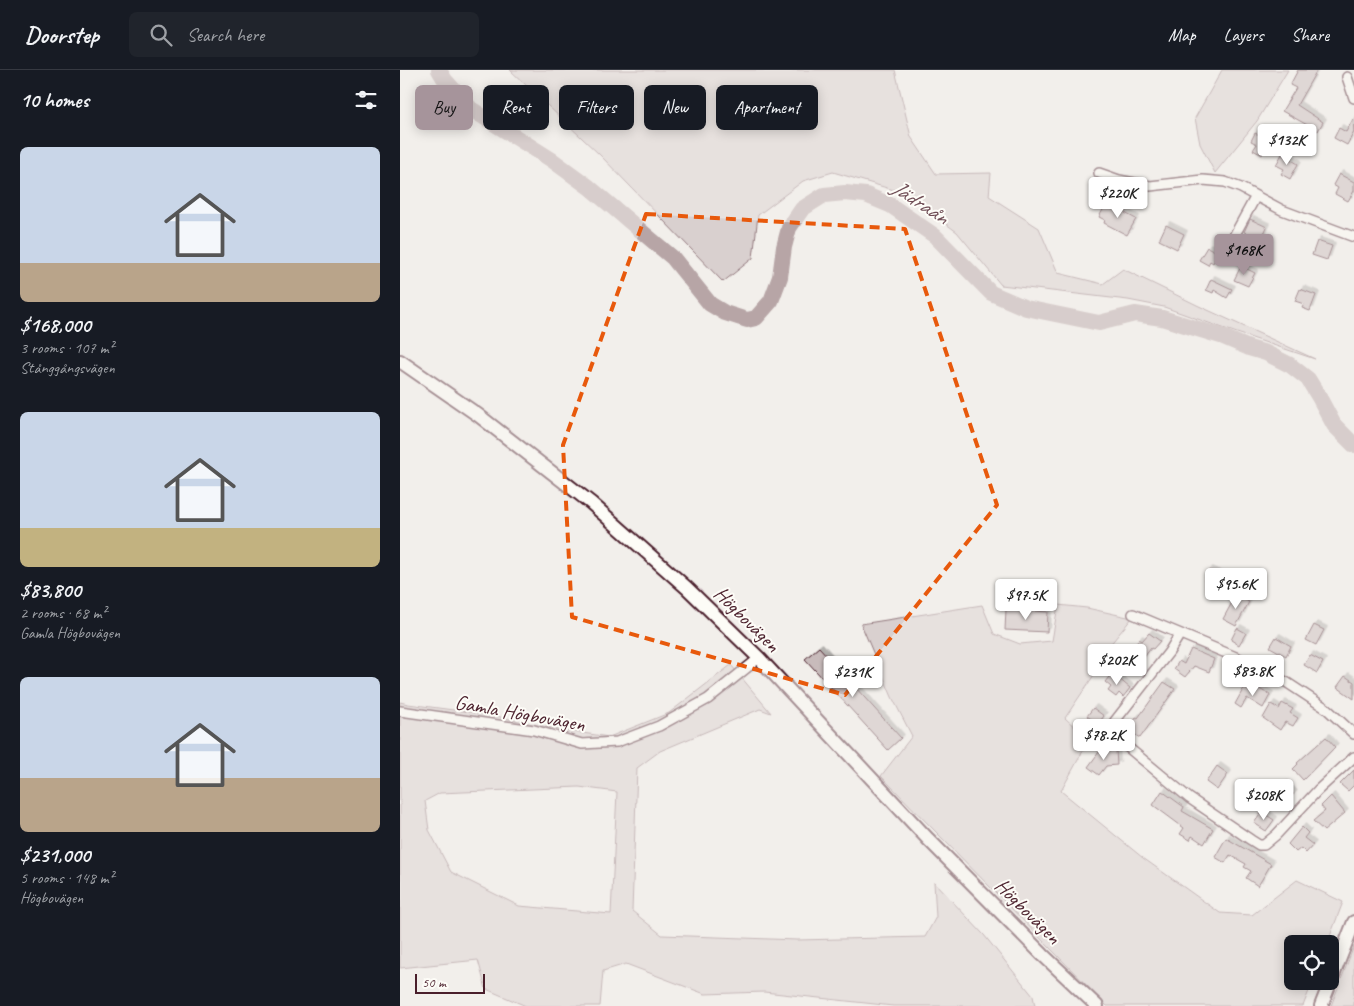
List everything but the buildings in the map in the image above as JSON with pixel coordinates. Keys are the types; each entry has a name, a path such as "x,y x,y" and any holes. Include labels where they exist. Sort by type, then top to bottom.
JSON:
{"main road":[{"name":"Högbovägen","path":"400,361 478,415 591,503 687,588 759,658 928,839 1043,955 1097,1006"},
{"path":"1321,1006 1354,922"}],"street":[{"path":"1347,76 1354,98"},
{"path":"1099,173 1119,180 1150,186 1203,180 1232,184 1282,210 1354,237"},
{"path":"1228,247 1256,196"},
{"path":"1133,614 1238,658 1286,682 1327,709 1354,734"},
{"path":"1180,634 1169,652 1115,721 1111,730 1113,735 1188,798 1251,840 1264,845 1276,835 1318,790 1354,757"},
{"name":"Gamla Högbovägen","path":"400,711 534,730 582,744 618,742 659,726 708,699 759,658"}],"highlighted area":[{"path":"646,214 905,229 997,505 845,695 572,617 563,445"}],"shaded area":[{"path":"510,70 895,70 911,137 936,174 991,173 989,196 1039,228 1058,273 1103,284 1123,269 1315,359 1164,307 1128,300 1001,285 957,232 904,193 833,172 803,181 758,215 753,258 723,282 574,130 634,130 634,85 559,85 559,116 549,107 549,85 526,85"},
{"path":"1222,70 1288,70 1257,121 1215,173 1200,144 1195,118"},
{"path":"982,605 994,634 1020,644 1052,641 1058,605 1087,608 1132,618 1091,668 1096,672 1065,718 1089,740 1061,791 1143,858 1220,913 1252,915 1297,880 1343,902 1330,935 1284,935 1284,990 1309,990 1303,1006 1107,1006 881,776 912,736 892,697 861,624"},
{"path":"731,665 771,713 760,709 660,751 637,768 632,911 662,935 797,940 925,937 936,917 934,882 984,935 1033,996 1035,1006 893,1006 764,992 705,994 626,964 603,971 600,1006 526,1006 486,989 478,960 400,968 400,702 491,715 556,729 609,737 669,713","holes":["579,787 617,792 611,914 519,906 451,872 429,830 425,801 440,793"]},
{"path":"1354,946 1354,1006 1331,1006 1337,990 1339,990 1339,985"}],"waterway":[{"name":"Jädraån","path":"439,70 445,80 471,109 552,160 589,187 673,258 710,304 725,313 747,320 756,318 771,301 780,277 789,228 802,209 824,195 845,193 866,195 890,205 935,236 991,293 1026,308 1099,323 1135,314 1162,318 1221,336 1266,353 1290,365 1308,379 1334,425 1354,445"}]}
